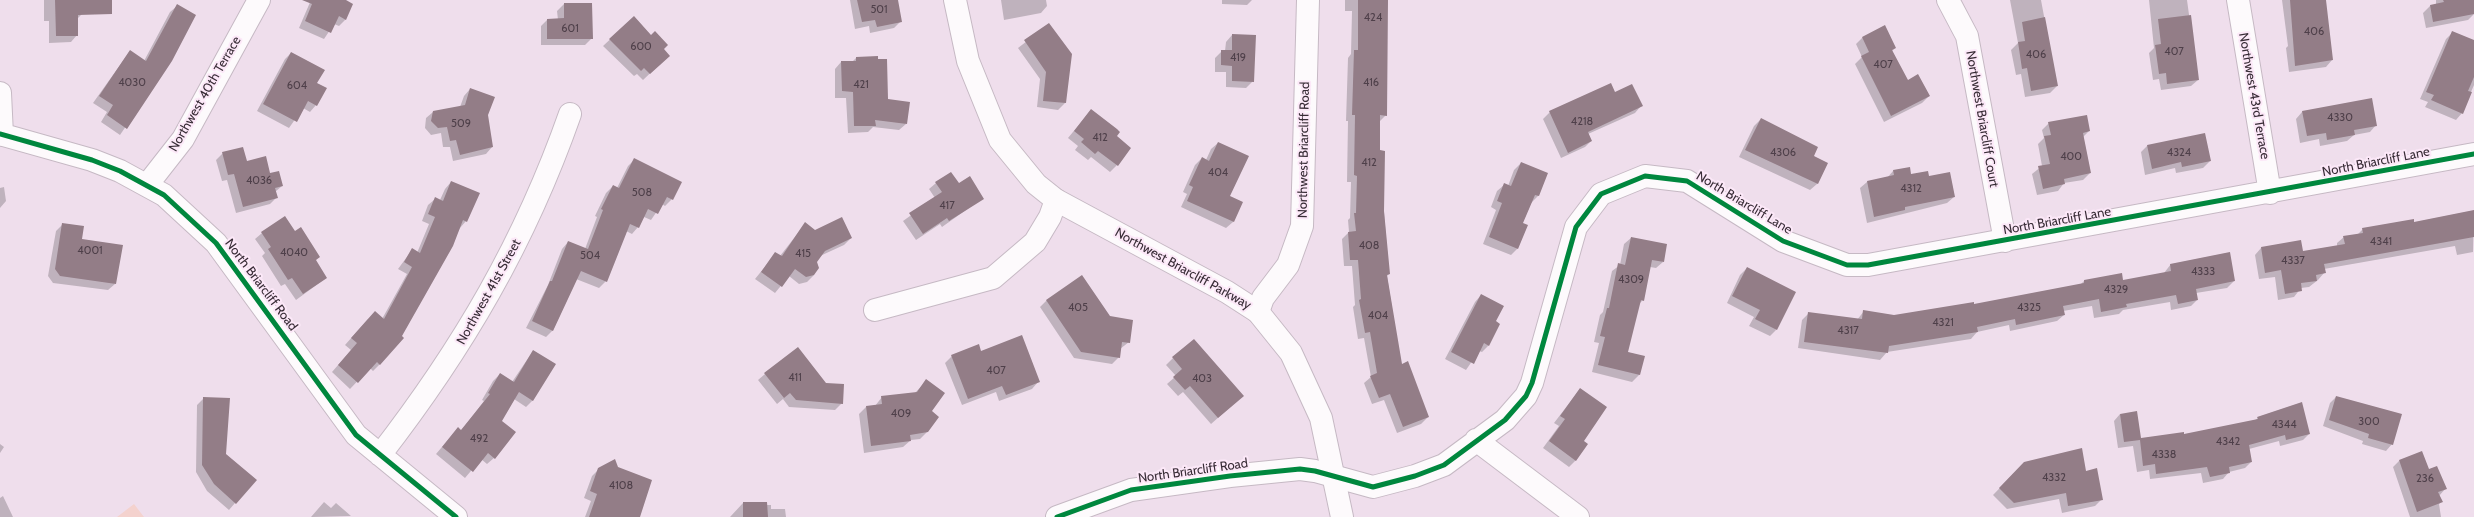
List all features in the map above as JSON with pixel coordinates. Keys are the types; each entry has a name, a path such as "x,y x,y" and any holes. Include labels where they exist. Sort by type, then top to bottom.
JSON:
{"street":[{"name":"Northwest 40th Terrace","path":"147,185 183,139 259,0"},
{"name":"Northwest Briarcliff Parkway","path":"955,0 968,61 1000,140 1036,184 1056,200 1227,292 1258,312 1291,352 1321,418 1342,517"},
{"name":"Northwest Briarcliff Road","path":"1258,312 1263,298 1288,265 1302,226 1308,0"},
{"name":"Northwest Briarcliff Court","path":"1948,0 1967,36 2005,241"},
{"name":"Northwest 43rd Terrace","path":"2238,0 2270,193"},
{"path":"0,93 1,135"},
{"name":"Northwest 41st Street","path":"380,455 419,405 461,343 498,279 532,211 570,114"},
{"name":"North Briarcliff Road","path":"1,135 92,160 147,185 170,200 216,243 356,435 456,517"},
{"name":"North Briarcliff Lane","path":"1334,478 1373,488 1444,465 1505,420 1526,396 1532,383 1576,227 1601,194 1645,176 1687,181 1783,241 1847,265 1880,264 2270,193 2474,154"},
{"path":"876,310 993,278 1035,242 1050,217 1056,200"},
{"path":"1476,440 1578,517"},
{"name":"North Briarcliff Road","path":"1057,517 1131,490 1230,476 1300,470 1315,471 1334,478"}],"shaded area":[{"path":"134,504 144,517 117,517"}],"building":[{"path":"55,0 112,0 112,14 78,15 78,36 56,36"},
{"path":"302,0 346,0 353,4 346,20 339,16 331,33 305,21 312,4"},
{"path":"857,0 898,0 902,22 877,27 875,20 862,22"},
{"path":"1358,0 1388,0 1387,116 1380,115 1380,150 1385,151 1384,211 1390,274 1387,275 1402,364 1408,361 1429,417 1403,427 1390,394 1379,398 1370,376 1377,373 1370,332 1365,333 1359,300 1361,299 1358,260 1350,260 1348,232 1356,231 1354,213 1356,213 1357,176 1354,175 1355,115 1352,115 1354,50 1358,50"},
{"path":"2290,0 2326,0 2333,60 2295,66"},
{"path":"2443,0 2474,0 2474,14 2433,22 2430,5 2444,2"},
{"path":"564,3 592,3 593,39 547,39 547,19 564,18"},
{"path":"177,4 196,15 172,61 127,129 107,115 113,105 99,96 130,50 146,61"},
{"path":"2191,15 2199,80 2167,84 2166,73 2159,74 2155,45 2161,44 2158,19"},
{"path":"634,16 651,35 655,31 668,45 664,49 670,56 650,74 644,68 641,71 609,39"},
{"path":"2045,17 2058,86 2031,91 2027,68 2022,69 2018,42 2025,41 2022,22"},
{"path":"1049,23 1072,54 1066,103 1043,101 1046,72 1024,40"},
{"path":"1885,25 1896,48 1892,50 1908,80 1918,74 1930,96 1891,116 1861,56 1869,52 1862,37"},
{"path":"2452,31 2474,40 2474,77 2468,91 2472,92 2463,114 2431,100 2434,95 2426,92"},
{"path":"1232,34 1256,35 1254,82 1232,81 1232,66 1221,65 1221,50 1232,50"},
{"path":"291,52 325,70 317,83 327,88 317,106 308,101 297,122 263,104"},
{"path":"878,56 878,59 887,59 888,99 910,102 907,124 875,120 876,126 854,126 853,92 842,91 841,61 856,61 856,57"},
{"path":"1611,83 1615,92 1632,84 1643,106 1588,132 1592,141 1568,153 1549,111"},
{"path":"470,88 495,97 488,115 493,147 460,155 456,140 450,141 447,127 438,128 431,121 433,111 465,105"},
{"path":"2372,98 2377,126 2354,130 2355,135 2327,140 2326,133 2307,136 2302,111"},
{"path":"1091,109 1117,129 1120,132 1117,136 1131,148 1118,166 1098,151 1095,154 1081,142 1084,139 1074,131"},
{"path":"2087,115 2090,131 2083,133 2091,173 2064,179 2065,184 2043,189 2038,166 2050,164 2044,136 2051,135 2048,122"},
{"path":"1761,118 1818,147 1814,156 1828,163 1818,184 1745,150"},
{"path":"2205,133 2211,161 2182,167 2181,162 2152,169 2147,145"},
{"path":"1218,142 1249,156 1230,196 1243,202 1234,222 1187,201 1193,187 1189,185 1202,157 1209,161"},
{"path":"243,147 247,161 266,156 270,173 279,171 283,186 275,188 278,198 243,207 234,174 228,175 222,152"},
{"path":"634,158 682,182 673,200 667,197 658,214 648,209 639,228 630,224 607,282 581,271 553,331 532,321 550,281 552,281 568,241 588,249 603,210 601,209 613,185 619,188"},
{"path":"1521,162 1548,173 1539,196 1535,195 1523,223 1528,225 1518,249 1489,237 1502,203 1497,201 1504,183 1511,186"},
{"path":"1910,167 1911,174 1928,171 1929,176 1950,172 1955,197 1905,207 1905,210 1874,217 1867,181 1894,175 1893,170"},
{"path":"951,172 959,183 970,176 984,199 949,221 947,218 923,234 909,213 942,192 935,182"},
{"path":"451,181 480,193 467,222 463,220 453,246 402,336 404,338 380,365 377,362 358,383 338,365 357,343 351,338 375,311 384,319 412,267 404,262 412,248 420,253 435,217 428,214 435,197 443,201"},
{"path":"2474,210 2474,237 2324,264 2326,273 2316,275 2317,281 2301,283 2302,291 2285,294 2281,270 2265,273 2261,247 2301,240 2303,251 2345,244 2343,236 2363,233 2362,228 2414,219 2414,222"},
{"path":"285,216 295,231 301,227 320,257 316,260 327,278 303,294 292,278 288,280 268,249 271,247 261,232"},
{"path":"842,217 852,238 825,251 817,262 819,268 814,275 806,277 795,269 782,287 761,272 775,252 782,256 805,222 815,230"},
{"path":"62,223 84,226 82,239 123,245 116,284 60,276 55,269"},
{"path":"1631,237 1667,244 1664,262 1652,260 1644,301 1641,300 1628,352 1645,356 1640,375 1598,365 1605,337 1600,336 1607,308 1609,308 1618,263 1625,265"},
{"path":"2230,252 2235,281 2196,289 2198,300 2178,304 2176,295 2126,304 2127,307 2101,312 2099,299 2063,306 2065,315 2016,325 2015,319 1977,327 1978,332 1889,346 1888,353 1804,342 1808,312 1862,319 1863,310 1894,315 1974,302 1974,304 2084,283 2084,280 2122,273 2123,280 2171,271 2170,264"},
{"path":"1747,267 1796,292 1777,330 1755,319 1760,310 1732,296"},
{"path":"1082,275 1110,316 1133,320 1130,343 1122,342 1120,358 1081,352 1046,300"},
{"path":"1481,294 1504,306 1496,321 1500,324 1489,346 1484,343 1474,364 1451,352"},
{"path":"1022,335 1040,382 1006,395 1002,386 968,399 951,355 979,344 981,351"},
{"path":"1194,339 1244,396 1218,418 1190,386 1185,390 1173,377 1182,369 1172,357"},
{"path":"798,347 826,383 844,384 843,404 796,400 790,393 784,398 764,373"},
{"path":"533,350 556,364 533,401 519,392 502,421 516,432 495,459 488,453 473,472 442,447 458,427 461,430 490,394 488,393 500,373 514,382"},
{"path":"926,379 945,393 932,411 939,417 928,432 910,435 911,441 871,446 866,406 882,404 881,396 917,392"},
{"path":"1580,388 1607,407 1584,441 1588,444 1576,461 1549,441 1565,419 1560,416"},
{"path":"2336,396 2402,414 2393,445 2368,438 2369,434 2329,420"},
{"path":"203,397 230,398 226,454 257,480 236,504 214,484 202,465"},
{"path":"2302,402 2310,434 2286,440 2285,435 2249,445 2252,462 2229,467 2230,473 2210,477 2207,467 2156,474 2155,464 2143,466 2140,440 2124,442 2120,414 2137,411 2141,438 2184,432 2184,434 2258,419 2257,417"},
{"path":"2082,448 2086,471 2097,468 2103,500 2068,506 2066,493 2014,503 1999,488 2024,462"},
{"path":"2422,451 2429,469 2437,466 2447,489 2438,492 2443,502 2417,512 2399,460"},
{"path":"615,459 618,467 652,480 640,517 589,517 597,494 590,491 598,468"},
{"path":"743,502 767,502 768,517 743,517"}],"cycle path":[{"path":"0,134 92,160 120,171 164,195 216,243 356,435 456,517"},
{"path":"1057,517 1131,490 1230,476 1300,469 1315,471 1373,487 1415,476 1444,465 1505,420 1526,396 1532,383 1576,227 1601,194 1645,176 1687,181 1783,241 1847,265 1868,265 2474,154"}]}
